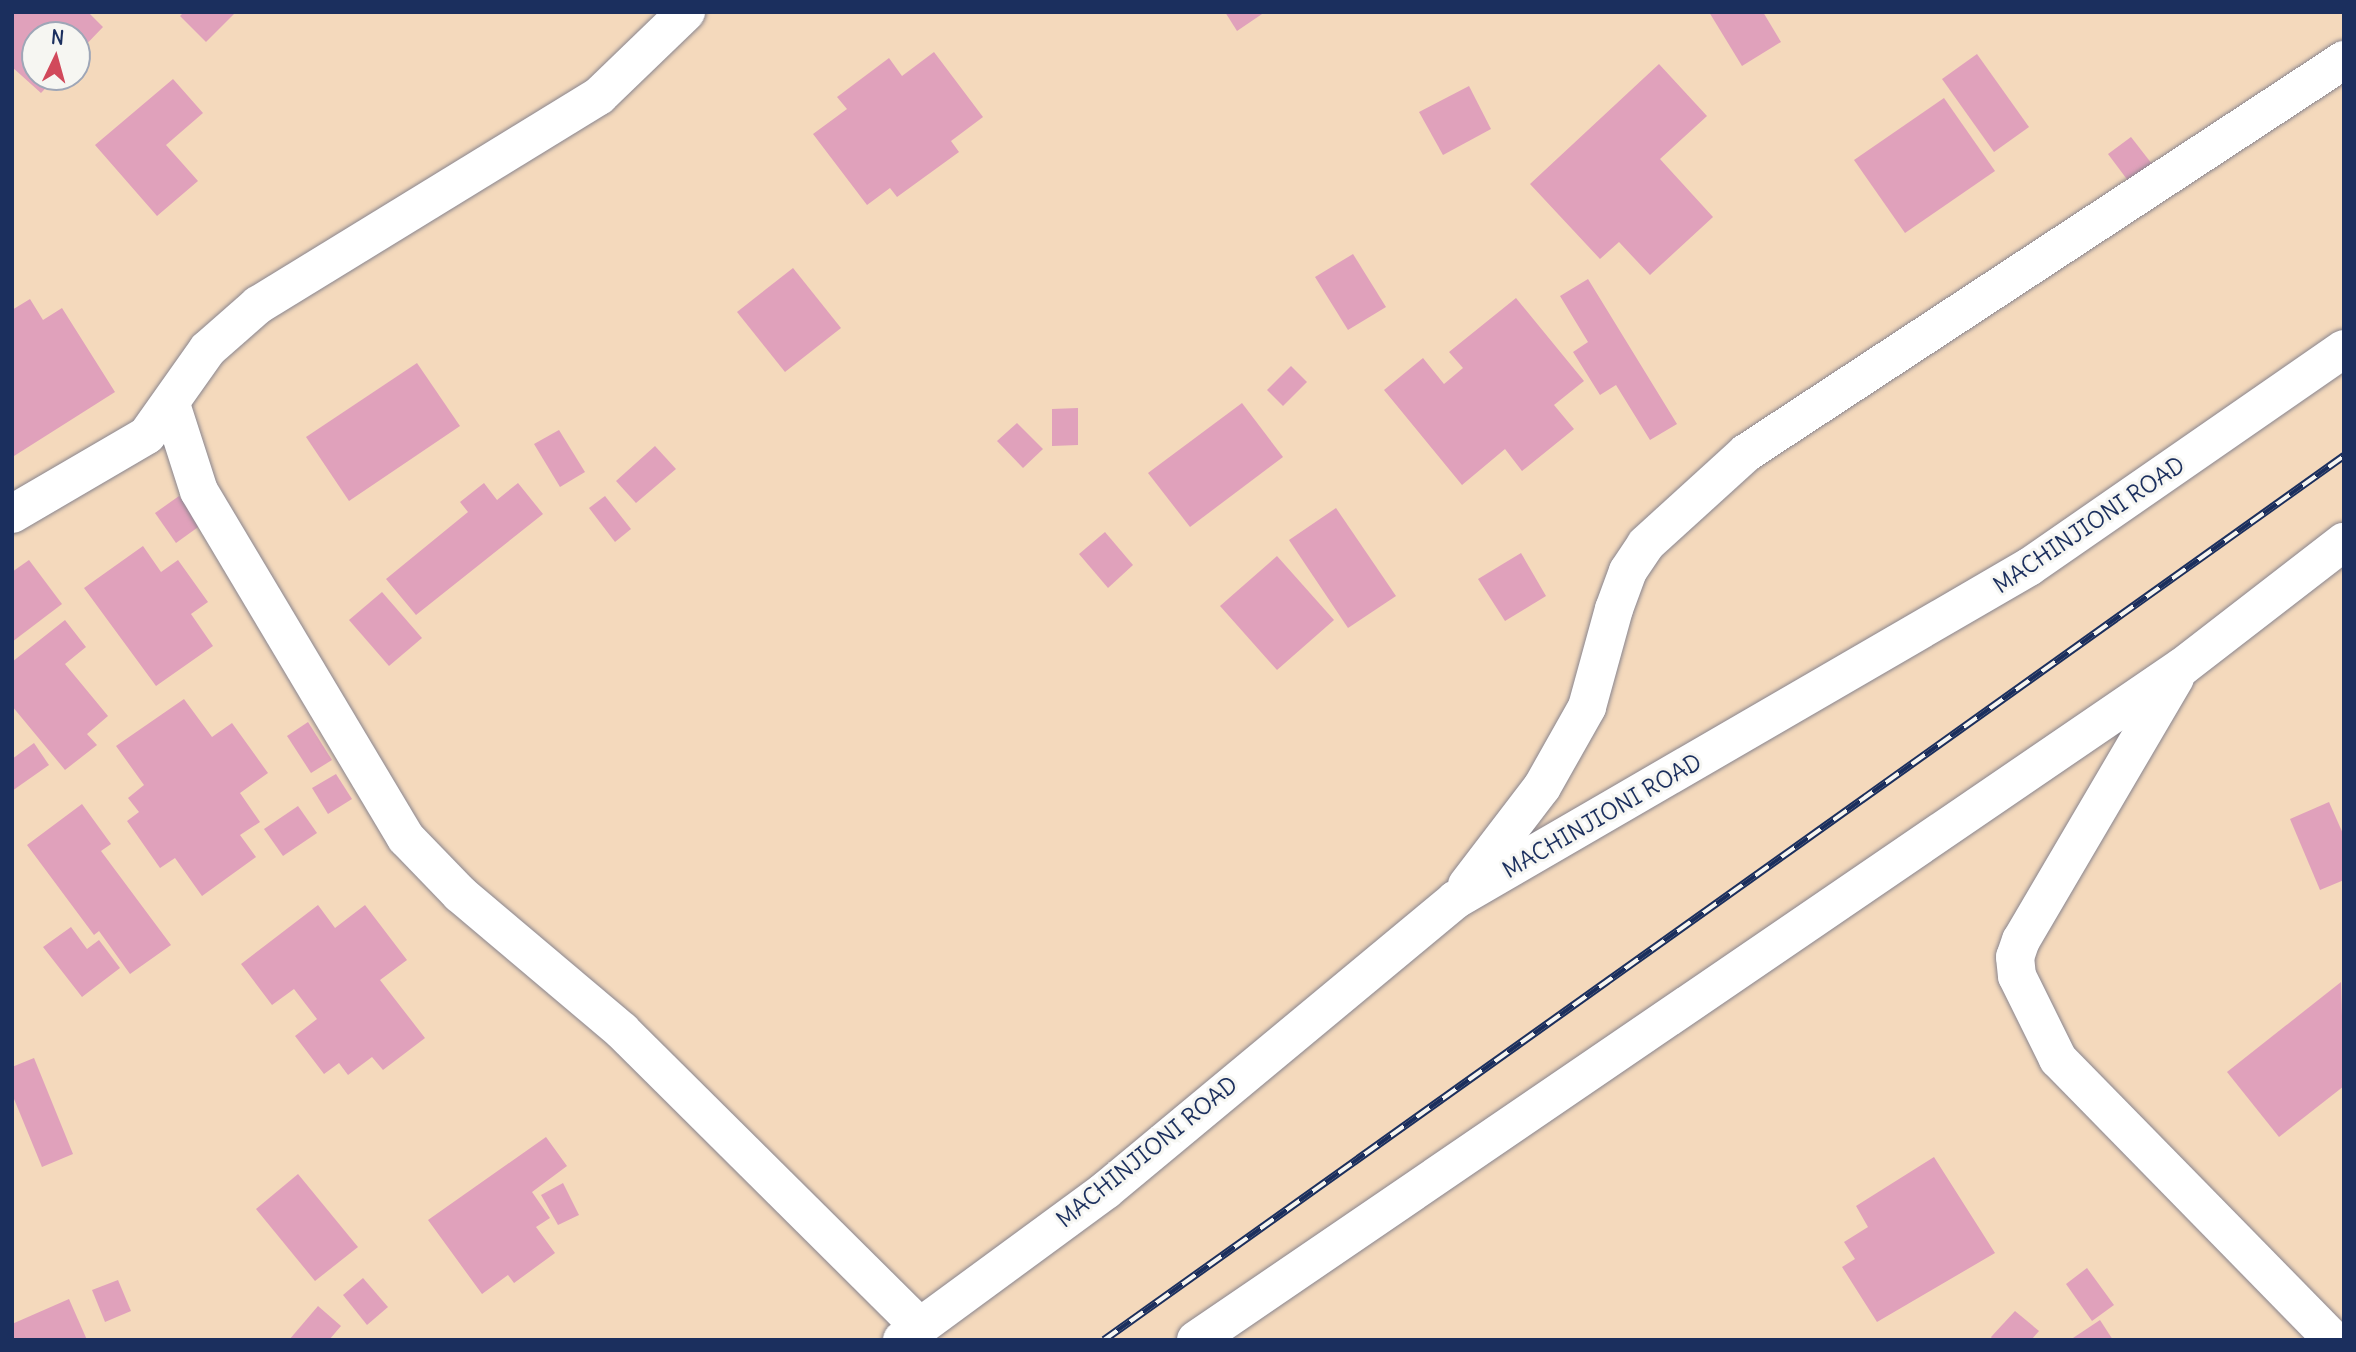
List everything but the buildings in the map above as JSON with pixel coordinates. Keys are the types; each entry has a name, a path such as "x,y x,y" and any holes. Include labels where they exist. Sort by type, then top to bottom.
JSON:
{"street":[{"path":"12,514 147,435 230,326 599,96 686,12"},
{"path":"1455,900 1542,787 1587,707 1628,571 1646,544 1746,453 2344,60"},
{"name":"MACHINJIONI ROAD","path":"909,1332 1106,1190 1455,900 2029,567 2344,349"},
{"path":"171,404 199,491 406,838 460,894 622,1031 909,1332"},
{"path":"1196,1340 2182,667 2344,542"},
{"path":"2182,667 2021,940 2015,957 2017,976 2058,1059 2333,1340"}],"railway":[{"path":"1104,1340 2344,456"}]}
